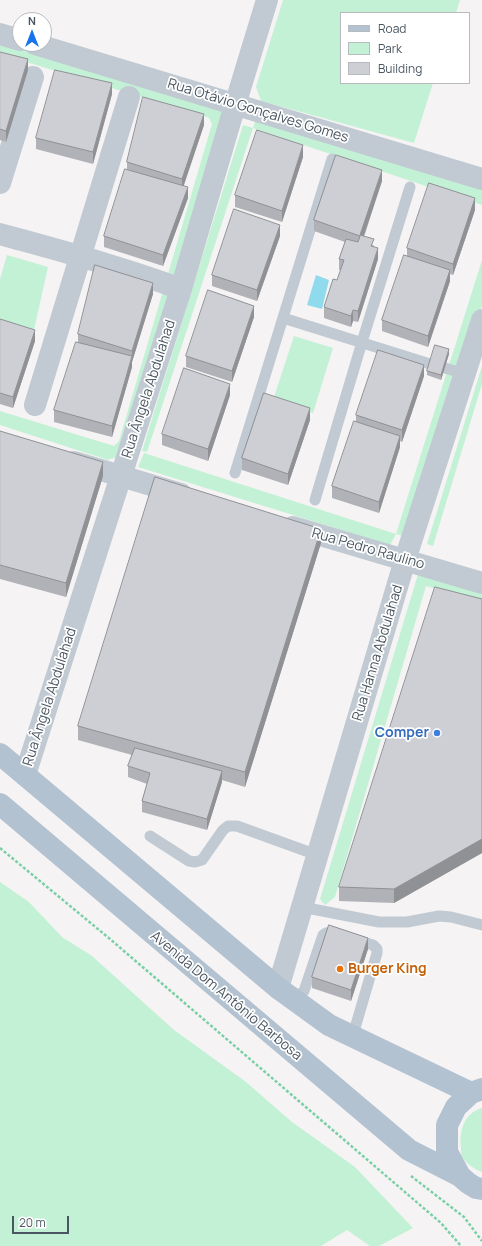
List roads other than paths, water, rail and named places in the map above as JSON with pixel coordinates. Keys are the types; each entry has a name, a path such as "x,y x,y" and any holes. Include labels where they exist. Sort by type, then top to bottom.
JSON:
{"main road":[{"path":"0,754 283,992 329,1025 476,1091 456,1107 447,1124 447,1152 475,1186"},
{"name":"Avenida Dom Antônio Barbosa","path":"0,804 409,1150 475,1186"}],"street":[{"name":"Rua Ângela Abdulahad","path":"25,775 181,289 234,104 267,0"},
{"path":"0,34 12,38"},
{"name":"Rua Otávio Gonçalves Gomes","path":"52,49 482,179"},
{"path":"0,183 33,77"},
{"path":"35,405 129,97"},
{"path":"0,234 81,257 181,289"},
{"name":"Rua Hanna Abdulahad","path":"283,992 302,907 317,855 405,560 482,320"},
{"path":"53,456 196,498"},
{"name":"Rua Pedro Raulino","path":"271,520 482,583"}],"lane":[{"path":"235,473 332,159"},
{"path":"315,500 410,187"},
{"path":"283,318 430,364"},
{"path":"444,368 465,374"},
{"path":"150,836 190,861 195,862 202,860 223,830 228,826 237,826 317,855"},
{"path":"302,907 380,922 407,922 439,916 451,917 482,925"},
{"path":"283,992 299,995 304,991 323,935 326,933 330,932 373,945 377,953 355,1028 356,1038"}],"water":[{"path":"316,275 329,280 322,309 307,305"}],"place":[{"name":"Comper","path":"437,733"},
{"name":"Burger King","path":"340,969"}]}
